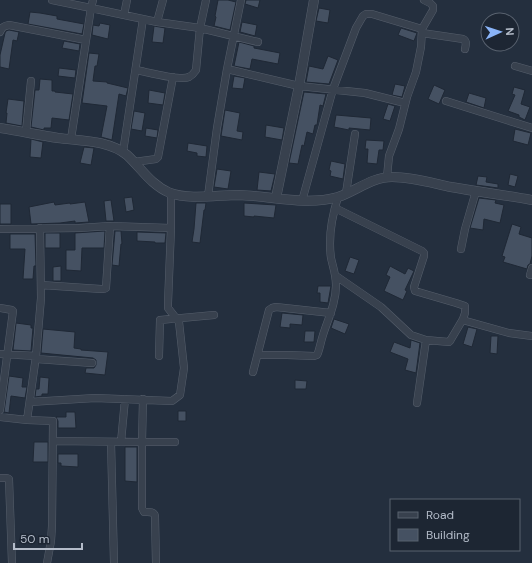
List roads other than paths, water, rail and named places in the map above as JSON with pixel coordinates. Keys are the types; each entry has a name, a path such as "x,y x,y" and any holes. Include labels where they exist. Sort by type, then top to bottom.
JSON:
{"street":[{"path":"52,0 157,22 200,28 258,42"},
{"path":"71,139 93,0"},
{"path":"124,15 127,0"},
{"path":"157,22 163,0"},
{"path":"136,70 186,78 193,74 196,70 200,28 206,0"},
{"path":"208,196 227,68 241,0"},
{"path":"276,198 284,165 314,0"},
{"path":"387,177 389,156 416,72 421,47 422,31 433,10 433,6 424,0"},
{"path":"302,201 333,89 356,28 363,16 366,14 372,14 422,31 463,39 466,42 465,49"},
{"path":"123,152 143,19"},
{"path":"0,32 4,26 9,25 86,40"},
{"path":"515,66 532,71"},
{"path":"227,68 299,86 365,93 405,103"},
{"path":"134,162 156,159 158,157 173,77"},
{"path":"26,132 31,81"},
{"path":"446,102 532,128"},
{"path":"0,128 106,145 123,152 148,178 162,189 171,193 188,196 238,195 302,201 322,200 342,195 371,182 387,177 399,177 532,200"},
{"path":"258,355 316,355 318,353 335,296 336,276 332,258 331,227 335,208 342,195 355,134"},
{"path":"462,249 465,229 476,191"},
{"path":"30,402 96,398 172,400 180,394 184,368 179,322 168,308 171,193"},
{"path":"335,208 422,251 424,256 414,287 415,290 465,306 463,319 450,342 426,340 411,335 381,307 336,276"},
{"path":"0,229 110,226 171,228"},
{"path":"41,285 104,290 106,288 110,226"},
{"path":"27,420 36,358 41,285 40,228"},
{"path":"530,275 532,268"},
{"path":"253,372 269,310 276,307 331,313"},
{"path":"0,308 13,311 4,354 0,410"},
{"path":"159,356 160,320 214,315"},
{"path":"463,319 509,333 532,336"},
{"path":"417,403 426,340"},
{"path":"4,354 92,363"},
{"path":"121,442 125,399"},
{"path":"143,399 142,508 144,512 155,514 156,563"},
{"path":"0,416 27,420 53,421 52,526 47,563"},
{"path":"53,441 175,442"},
{"path":"111,442 114,563"},
{"path":"0,478 7,478 9,481 12,563"}]}
